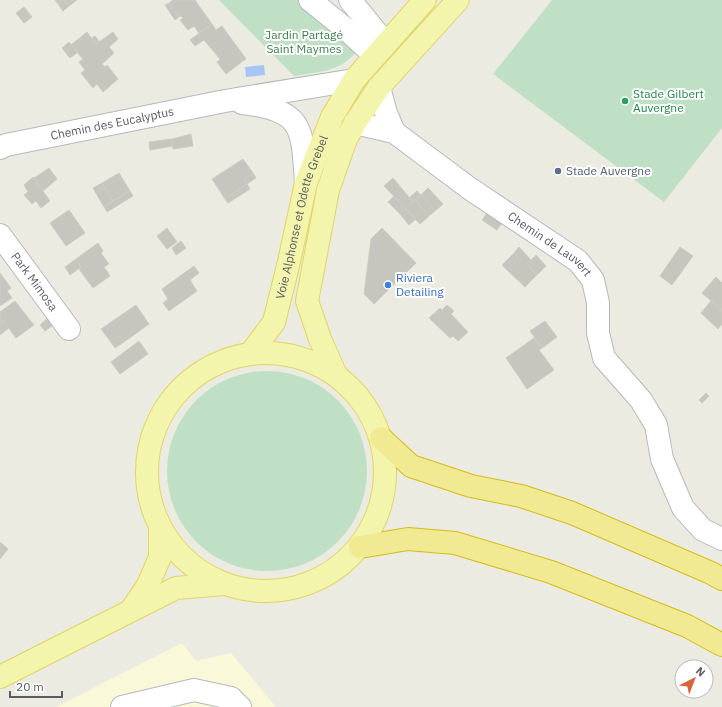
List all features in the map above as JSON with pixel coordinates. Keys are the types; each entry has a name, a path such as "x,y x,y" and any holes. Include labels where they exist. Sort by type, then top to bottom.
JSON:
{"highway":[{"path":"381,438 411,466 471,486 521,496 572,513 712,573 722,579"},
{"path":"360,547 408,539 455,542 551,572 687,626 722,645"}],"main road":[{"path":"354,80 425,0"},
{"path":"336,375 320,339 307,301 328,190 346,139 355,123 380,87 458,0"},
{"name":"Voie Alphonse et Odette Grebel","path":"251,353 274,322 306,183 326,130 354,80"},
{"path":"251,353 273,353 295,356 316,364 336,375 364,402 374,419 381,438 386,460 386,483 383,498 373,527 360,547 343,564 327,575 298,588 267,591 248,590 224,584 198,571 177,551 160,528 150,501 146,473 150,445 162,413 178,390 211,366 230,358 251,353"},
{"path":"131,610 148,585 160,557 160,528"},
{"path":"0,676 176,588 224,584"}],"street":[{"path":"310,0 347,30 380,50"},
{"path":"350,0 380,50"},
{"name":"Chemin des Eucalyptus","path":"2,143 225,101 354,80"},
{"name":"Chemin de Lauvert","path":"380,87 386,114 394,132"},
{"name":"Chemin des Eucalyptus","path":"225,101 255,104 287,114 298,125 303,140 306,183"},
{"name":"Chemin de Lauvert","path":"355,123 394,132 469,188 578,261 593,280 598,303 598,333 604,358 642,400 656,425 662,459 683,508 703,530 722,539"},
{"name":"Park Mimosa","path":"0,235 69,329"},
{"path":"122,707 194,690 231,698 240,707"}],"shaded area":[{"path":"182,643 196,661 231,653 276,707 56,707"}],"green space":[{"name":"Jardin Partagé Saint Maymes","path":"219,0 303,0 359,49 344,63 330,70 294,76"},
{"name":"Stade Gilbert Auvergne","path":"552,0 722,0 722,128 664,202 493,74"},
{"path":"267,371 286,373 314,383 330,394 344,408 355,424 359,433 365,452 367,471 365,490 355,518 344,534 330,548 314,559 305,563 286,569 267,571 248,569 220,559 204,548 190,534 179,518 175,509 169,490 167,471 169,452 179,424 190,408 204,394 220,383 229,379 248,373"}],"water":[{"path":"264,65 265,75 246,77 245,67"}],"building":[{"path":"55,0 64,0 69,6 63,11"},
{"path":"64,0 77,0 69,6"},
{"path":"173,0 195,0 212,24 199,33 194,26 188,30 180,20 183,18 181,16 179,17 169,3"},
{"path":"169,3 179,17 175,20 165,5"},
{"path":"24,7 32,17 24,23 16,13"},
{"path":"212,24 216,30 222,26 241,52 238,53 243,61 226,74 217,62 220,59 204,40 195,46 190,40"},
{"path":"87,32 96,44 113,32 118,39 109,47 114,53 102,64 105,67 107,65 118,79 103,92 97,84 93,88 81,73 85,70 79,62 83,59 71,45"},
{"path":"95,36 99,41 96,44 92,38"},
{"path":"69,42 78,52 70,58 62,48"},
{"path":"241,52 246,59 243,61 238,53"},
{"path":"191,134 193,146 173,149 172,139"},
{"path":"172,139 173,146 150,150 149,142"},
{"path":"243,159 253,173 244,179 247,184 225,199 212,179"},
{"path":"49,168 57,179 43,191 34,178"},
{"path":"119,173 130,191 113,201 102,183"},
{"path":"253,173 256,178 247,184 244,179"},
{"path":"33,177 50,201 41,208 36,201 32,204 24,195 28,192 24,185"},
{"path":"393,178 413,202 406,209 384,186"},
{"path":"102,183 113,201 104,207 93,188"},
{"path":"247,184 250,189 228,203 225,199"},
{"path":"428,188 443,204 435,211 421,195"},
{"path":"130,191 133,196 107,212 104,207"},
{"path":"417,191 421,195 413,202 410,197"},
{"path":"421,195 435,211 429,216 415,200"},
{"path":"394,196 406,209 400,214 388,202"},
{"path":"415,200 429,216 420,224 406,209"},
{"path":"406,209 416,219 409,225 400,214"},
{"path":"69,210 85,233 66,246 50,223"},
{"path":"487,213 502,223 497,230 482,220"},
{"path":"167,228 177,242 167,249 157,236"},
{"path":"382,228 416,263 374,304 364,294 371,239"},
{"path":"181,241 186,248 176,255 172,248"},
{"path":"98,243 103,251 101,253 109,264 104,267 110,276 93,288 79,269 81,267 76,259"},
{"path":"519,247 531,260 527,264 537,275 525,287 507,270 519,258 514,253"},
{"path":"680,247 693,256 672,285 660,276"},
{"path":"514,253 519,258 507,270 502,265"},
{"path":"536,255 546,266 537,275 527,264"},
{"path":"76,259 81,267 70,275 65,267"},
{"path":"194,266 199,273 190,280 197,291 169,311 163,303 168,299 162,289"},
{"path":"0,273 11,288 7,291 12,298 0,306"},
{"path":"716,277 722,283 722,310 702,293"},
{"path":"15,301 34,325 16,338 3,320 0,322 0,312"},
{"path":"711,301 722,310 722,324 718,329 701,313"},
{"path":"136,305 149,324 124,342 119,336 110,341 101,329"},
{"path":"447,305 454,311 451,314 468,332 458,341 453,336 450,338 429,318 440,308 442,310"},
{"path":"48,318 53,325 45,331 40,325"},
{"path":"3,320 9,328 0,335 0,322"},
{"path":"545,321 557,337 542,348 530,331"},
{"path":"119,336 124,342 115,348 110,341"},
{"path":"534,338 542,348 539,350 554,370 527,389 506,358"},
{"path":"139,341 148,354 120,374 111,362"},
{"path":"706,393 709,396 702,403 699,400"},
{"path":"0,542 8,549 0,559"}],"place":[{"name":"Stade Gilbert Auvergne","path":"625,101"},
{"name":"Stade Auvergne","path":"558,171"},
{"name":"Riviera Detailing","path":"388,285"}]}
